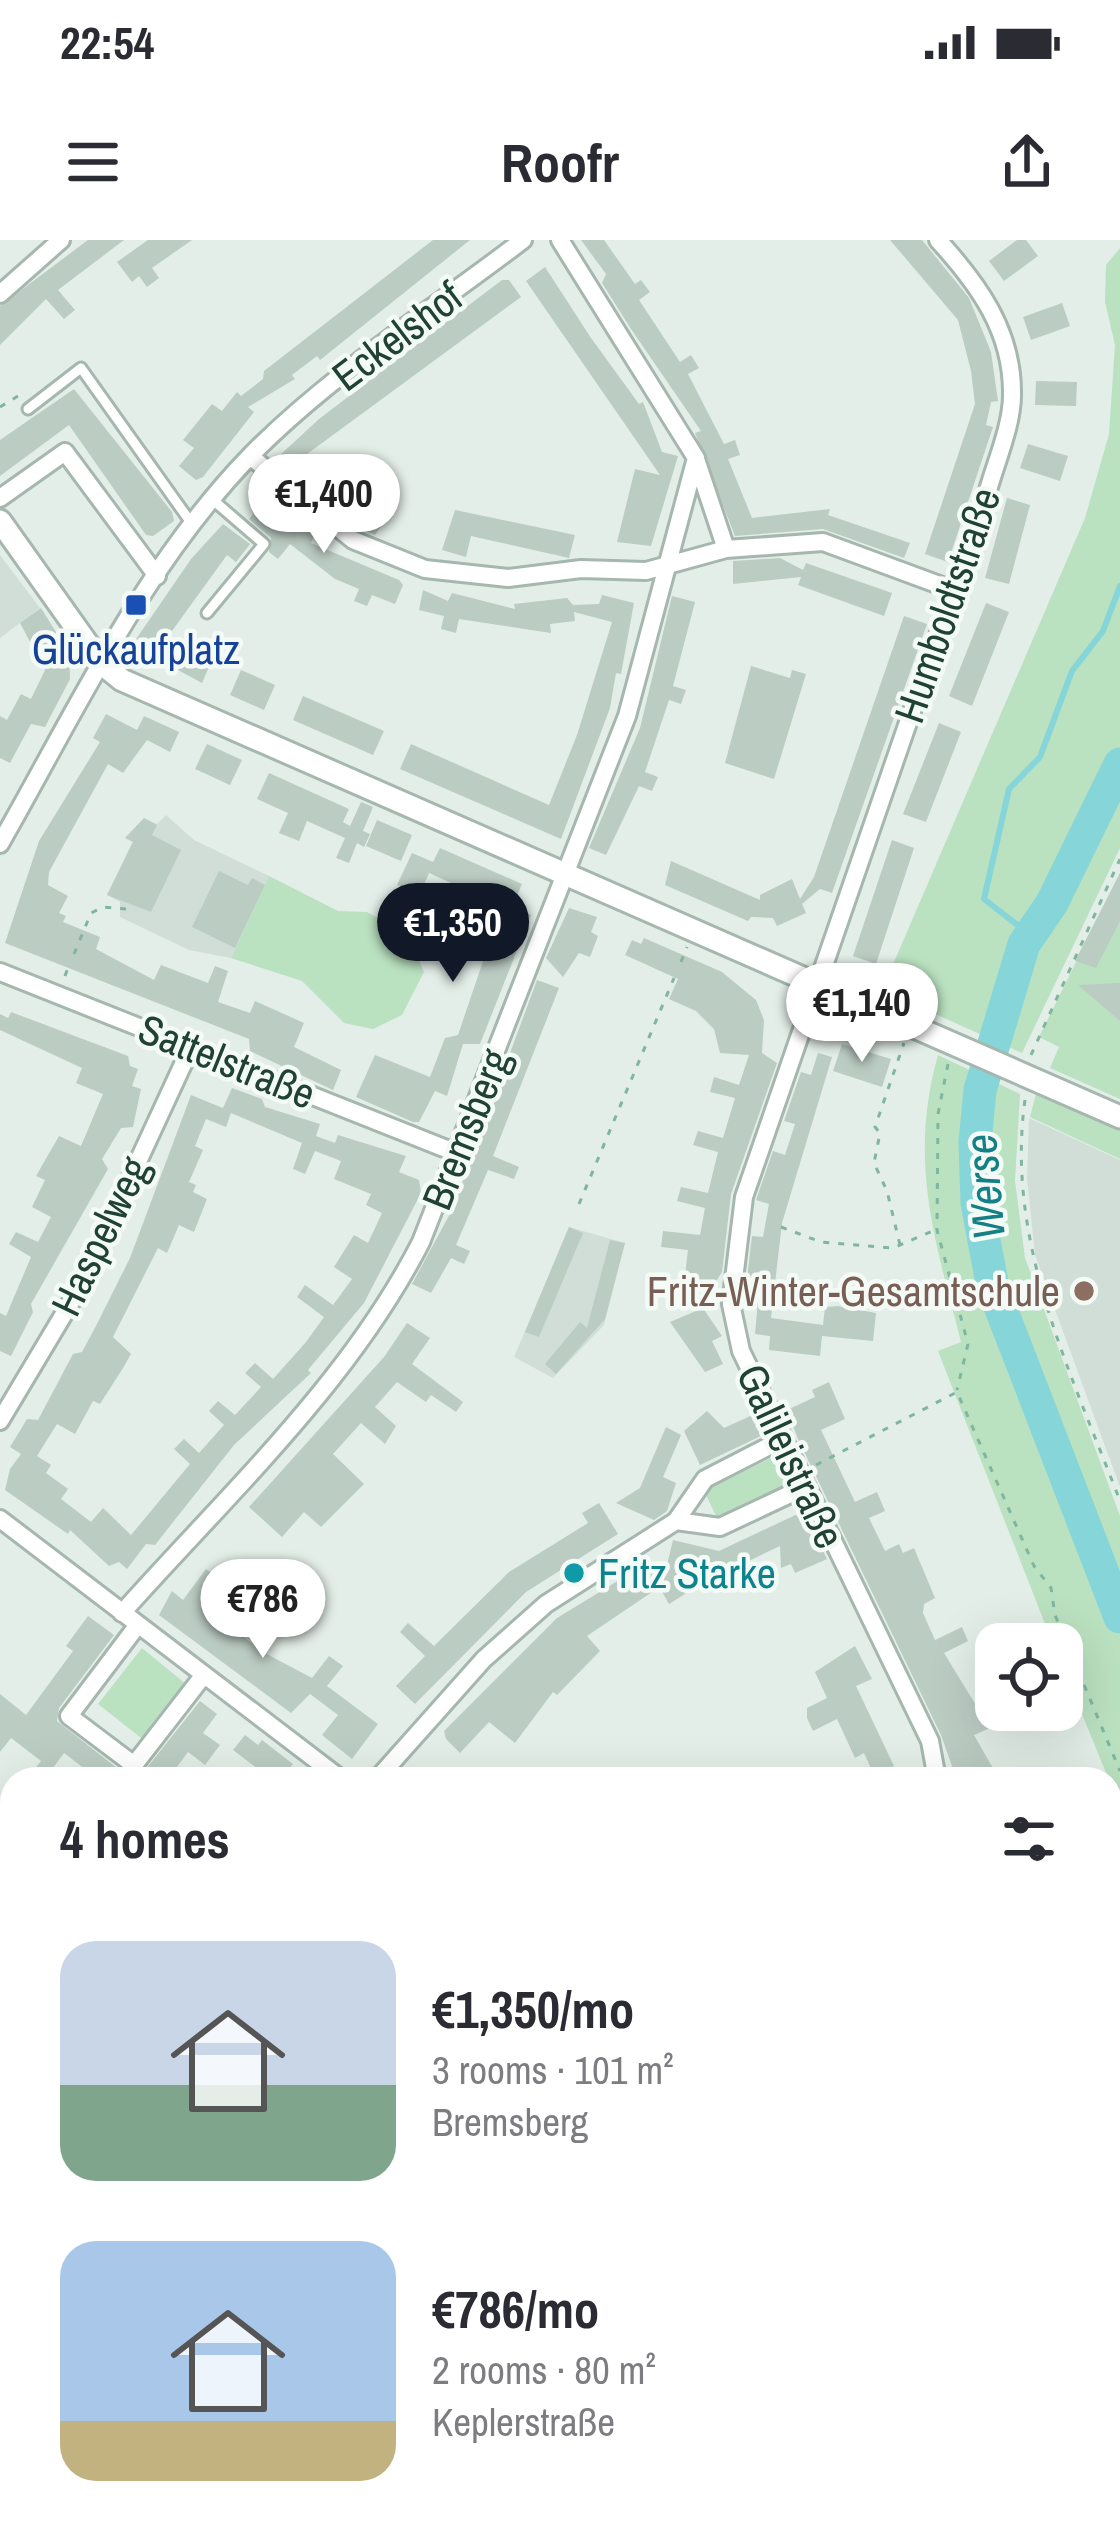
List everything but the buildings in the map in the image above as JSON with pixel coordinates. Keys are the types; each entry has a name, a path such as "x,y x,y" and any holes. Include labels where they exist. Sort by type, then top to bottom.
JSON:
{"street":[{"path":"0,294 61,240"},
{"name":"Eckelshof","path":"0,844 100,663 193,525 250,456 296,414 523,240"},
{"path":"560,240 696,458 726,549"},
{"name":"Humboldtstraße","path":"816,981 953,590 1013,397 1005,344 984,291 938,240"},
{"path":"0,498 65,452 157,576"},
{"path":"250,456 353,540 425,569 508,578 581,568 646,571 726,549 823,542 953,590"},
{"name":"Bremsberg","path":"122,1613 358,1348 421,1242 627,716 696,458"},
{"path":"0,521 100,663 122,680 1120,1117"},
{"name":"Sattelstraße","path":"0,972 454,1152"},
{"name":"Galileistraße","path":"816,981 744,1197 731,1304 741,1351 930,1742 935,1767"},
{"name":"Haspelweg","path":"0,1421 80,1287 191,1047"},
{"path":"388,1767 484,1659 546,1604 676,1521 697,1485 781,1440"},
{"path":"676,1521 721,1527 801,1481"},
{"path":"1,1523 325,1767"},
{"path":"137,1626 69,1716 134,1765 203,1676"}],"lane":[{"path":"28,409 81,368 193,525"},
{"path":"208,613 264,544 213,500"}],"path":[{"path":"0,406 16,394 28,409"},
{"path":"1120,859 1020,1073 1027,1243 1120,1502"},
{"path":"74,954 91,913 103,907 126,909"},
{"path":"579,1204 674,978"},
{"path":"900,1245 887,1191 874,1163 880,1133 875,1127 913,1024"},
{"path":"957,1045 938,1114 937,1230 968,1344 957,1392 1034,1566 1051,1588 1054,1616 1118,1767"},
{"path":"781,1227 821,1241 900,1245 937,1230"},
{"path":"801,1481 957,1392"}],"shaded area":[{"path":"0,555 40,608 0,638"},
{"path":"166,815 194,840 269,876 231,958 189,950 120,917 120,902 107,895 144,818 157,824"},
{"name":"Fritz-Winter-Gesamtschule","path":"1029,1118 1120,1160 1120,1487 1035,1255 1027,1178"},
{"path":"569,1227 625,1243 604,1325 553,1378 514,1357"}],"green space":[{"path":"1120,248 1120,848 1022,1053 882,990 1085,518 1109,434 1115,345 1105,302 1106,265"},
{"path":"1120,873 1120,1099 1050,1068 1059,1047 1039,1037"},
{"path":"269,876 338,911 367,912 395,927 413,945 424,972 402,1015 373,1029 344,1023 302,981 231,958"},
{"path":"938,1055 1020,1094 1015,1181 1025,1258 1120,1516 1120,1767 1104,1767 1083,1716 1083,1623 1045,1623 938,1351 961,1342 928,1200 925,1131"},
{"path":"1037,1090 1120,1126 1120,1159 1030,1117"},
{"path":"777,1455 792,1484 718,1520 704,1491"},
{"path":"142,1648 187,1685 145,1741 98,1704"}],"waterway":[{"path":"1029,934 984,899 1009,789 1040,757 1072,671 1103,631 1120,586"},
{"name":"Werse","path":"1120,764 1052,903 1024,944 980,1090 975,1142 977,1203 993,1288 1120,1617"}],"place":[{"name":"Glückaufplatz","path":"136,605"},
{"name":"Fritz-Winter-Gesamtschule","path":"1084,1291"},
{"name":"Fritz Starke","path":"574,1573"}]}
